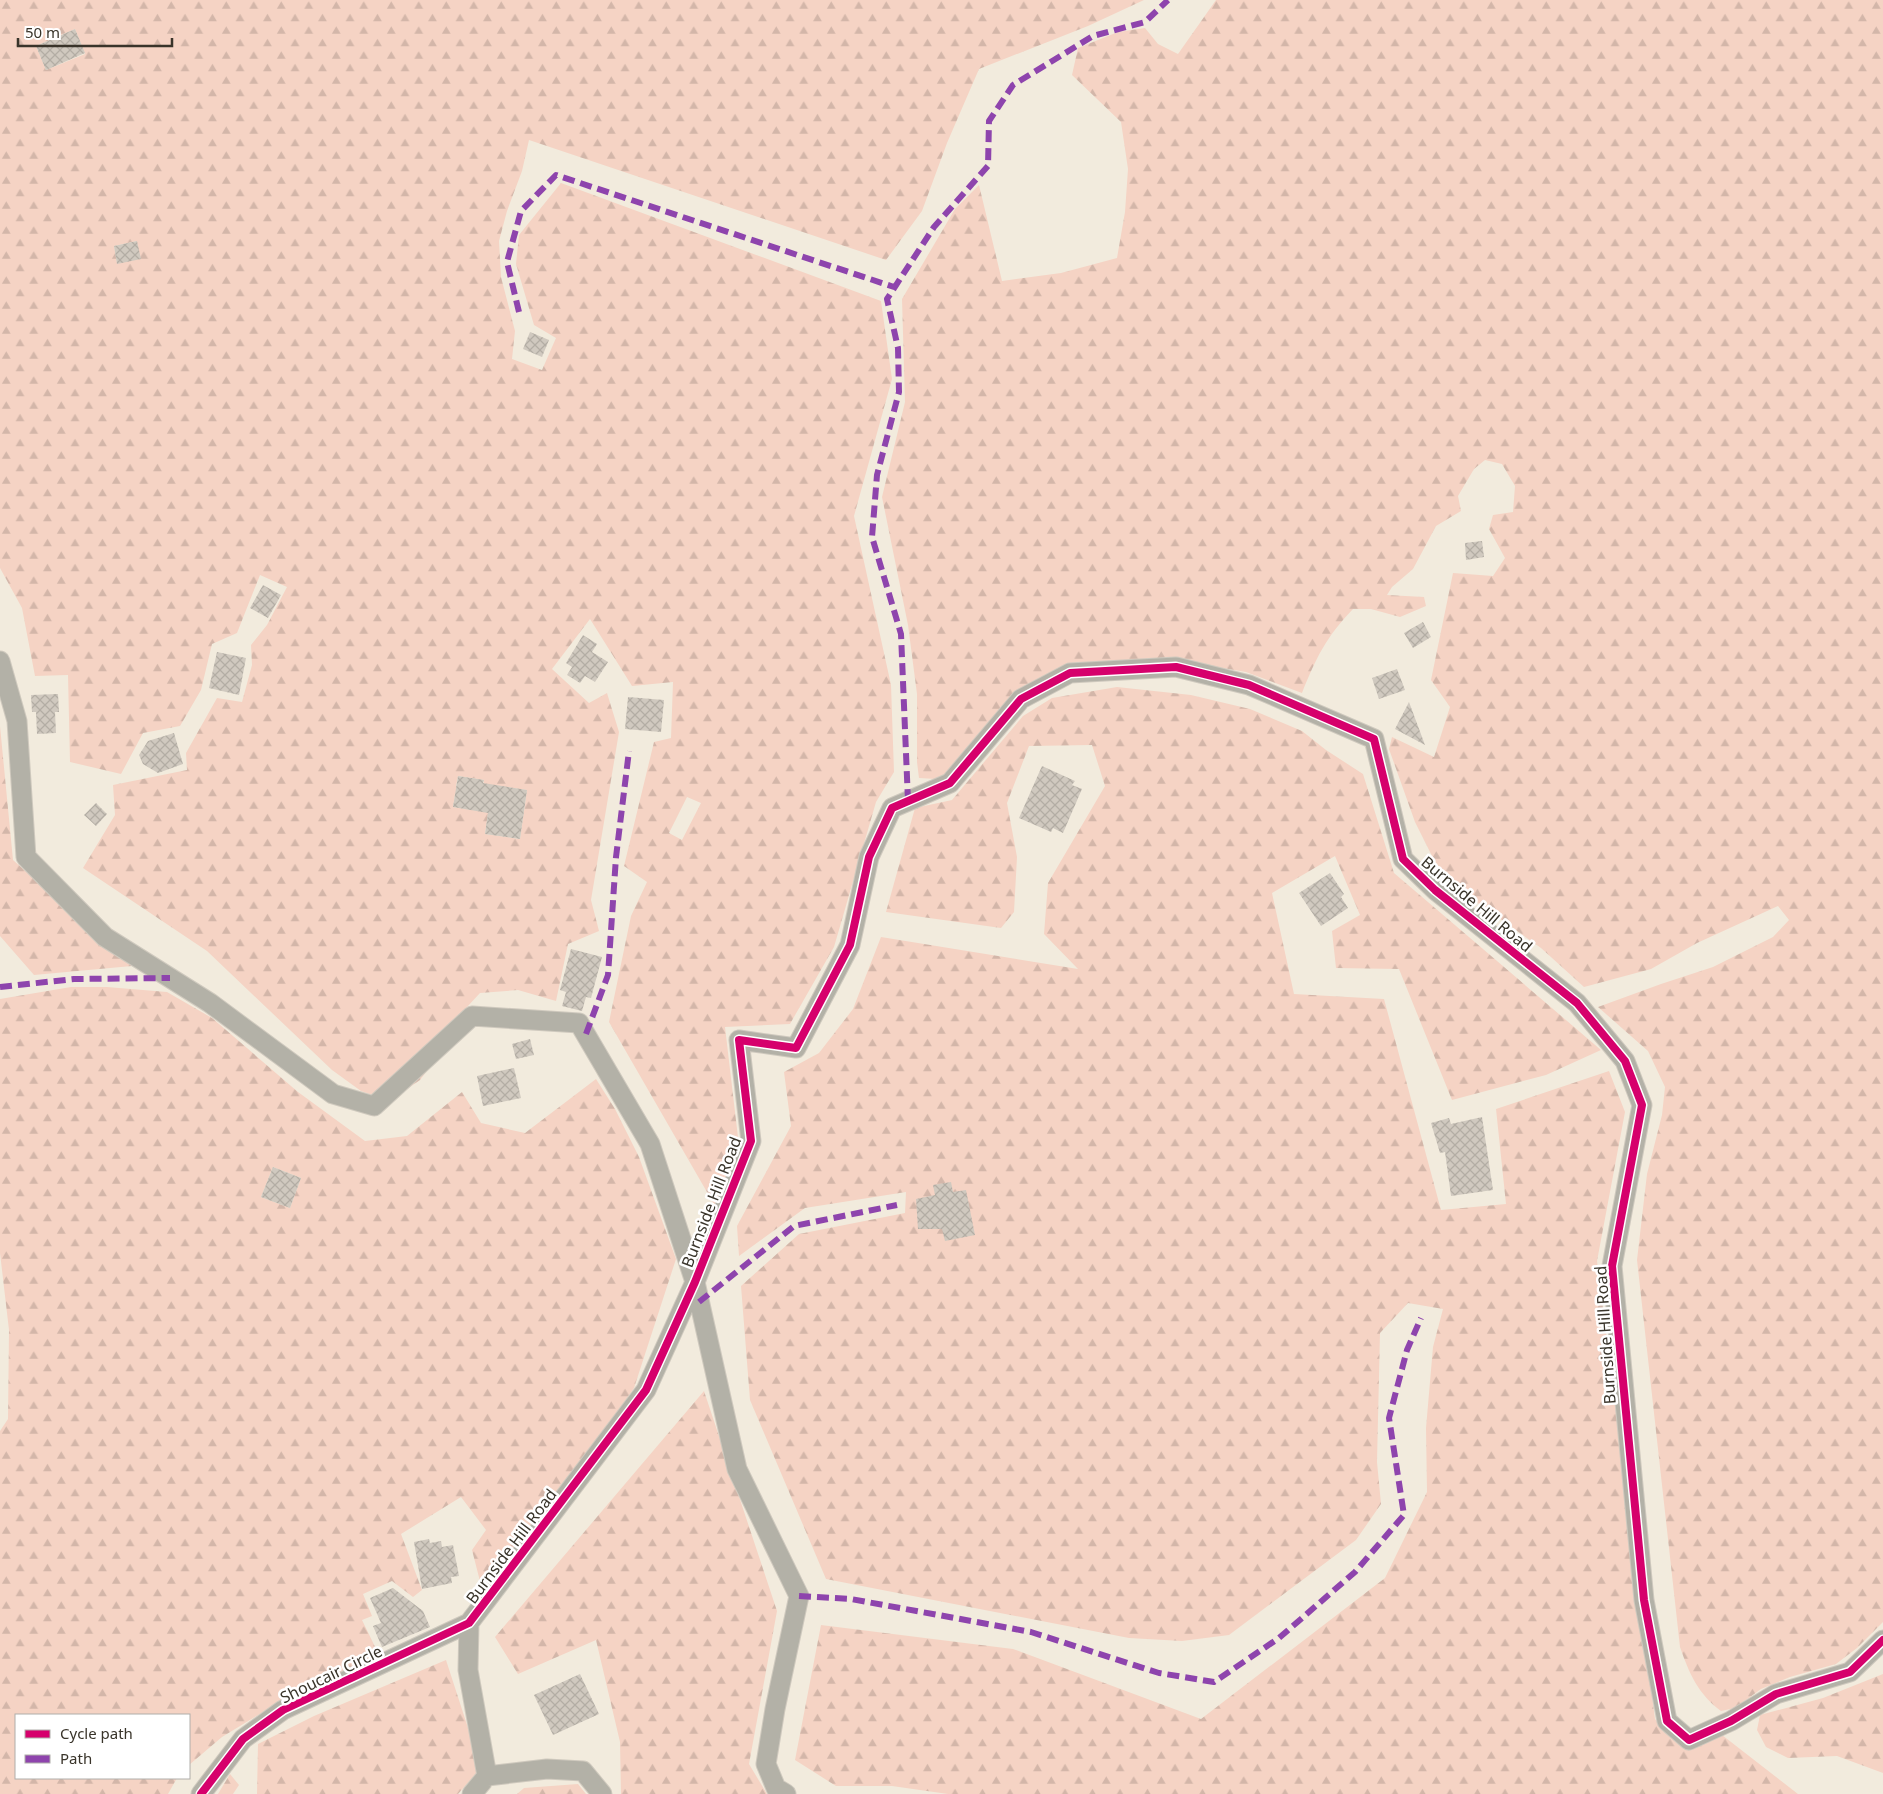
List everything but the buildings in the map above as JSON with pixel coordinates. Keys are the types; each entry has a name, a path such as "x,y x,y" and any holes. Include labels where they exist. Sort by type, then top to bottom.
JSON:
{"street":[{"path":"0,662 17,721 26,857 105,937 210,1003 333,1094 374,1106 472,1016 579,1023 650,1144 695,1282 737,1469 799,1596 775,1709 766,1764 776,1788 786,1794"},
{"name":"Burnside Hill Road","path":"469,1623 646,1390 695,1282 751,1141 739,1040 796,1048 850,945 869,857 892,808 950,783 1021,699 1070,673 1176,667 1249,685 1374,739 1403,859 1435,890 1577,1004 1625,1062 1642,1105 1612,1266 1644,1600 1667,1721 1689,1740 1731,1721 1776,1694 1850,1672 1883,1640"},
{"path":"469,1623 468,1670 487,1776"},
{"name":"Shoucair Circle","path":"201,1794 243,1739 284,1710 469,1623"},
{"path":"472,1794 487,1776 547,1769 583,1771 602,1794"}],"green space":[{"path":"0,0 1144,0 1088,26 979,69 947,143 922,211 886,260 529,140 522,171 507,211 499,241 501,277 515,331 512,359 542,370 556,338 534,325 516,264 519,235 561,183 881,301 892,379 854,516 891,685 894,772 876,802 834,947 790,1024 725,1027 739,1146 715,1206 609,1022 631,916 647,882 624,866 654,742 671,738 673,682 632,686 590,619 552,669 589,703 607,693 619,732 591,900 599,931 568,944 556,1001 518,990 480,993 455,1020 433,1063 420,1080 390,1101 361,1091 332,1070 207,951 83,868 115,815 113,785 187,770 186,753 217,698 242,702 252,665 251,645 267,625 287,587 260,575 237,633 212,644 201,690 180,726 143,733 121,774 70,762 68,675 35,676 22,608 0,568","holes":["75,29 85,54 46,70 36,46","137,241 117,263 114,246","458,776 484,780 479,811 453,807 455,794 464,795 465,788 456,786","492,785 527,790 520,839 485,834","687,797 701,803 682,840 669,833"]},
{"path":"1216,0 1883,0 1883,1622 1857,1648 1836,1664 1790,1677 1761,1689 1735,1708 1721,1711 1706,1697 1695,1682 1680,1647 1637,1260 1647,1174 1662,1115 1665,1087 1648,1051 1598,1007 1713,967 1773,937 1789,920 1778,906 1697,943 1651,969 1584,987 1541,948 1447,881 1415,822 1389,749 1392,737 1434,757 1450,707 1431,680 1453,573 1493,576 1505,558 1489,529 1493,515 1513,512 1515,486 1502,464 1485,460 1474,469 1458,496 1461,511 1436,526 1413,569 1392,587 1387,595 1424,597 1426,606 1400,617 1371,609 1353,609 1323,648 1302,693 1246,672 1176,660 1069,667 952,772 936,779 919,778 917,762 917,694 908,625 882,497 905,402 902,299 955,209 979,185 1002,281 1061,273 1117,258 1125,212 1128,169 1121,122 1072,75 1078,48 1118,32 1145,28 1158,44 1178,54"},
{"path":"1117,687 1191,695 1250,709 1302,731 1326,750 1363,774 1394,873 1601,1050 1546,1075 1452,1100 1399,969 1336,968 1332,931 1360,915 1335,856 1272,893 1294,994 1384,999 1441,1210 1506,1204 1496,1109 1609,1071 1625,1112 1597,1261 1655,1719 1681,1746 1722,1735 1798,1794 948,1794 892,1786 836,1786 795,1760 821,1625 1013,1649 1201,1719 1385,1578 1427,1492 1426,1428 1433,1347 1443,1309 1408,1303 1380,1333 1377,1462 1381,1504 1356,1540 1229,1635 1182,1641 1129,1638 826,1579 750,1400 741,1286 799,1234 905,1213 906,1192 805,1208 739,1256 737,1226 791,1126 784,1072 819,1053 853,1009 881,937 1078,969 1044,934 1048,883 1105,786 1092,745 1029,746 1007,803 1017,857 1014,912 1001,928 886,912 915,808 952,800 1023,716 1052,698"},
{"path":"0,726 13,860 132,966 34,975 0,936"},
{"path":"71,987 107,987 167,992 212,1018 298,1092 365,1141 407,1136 462,1092 481,1123 525,1133 596,1079 615,1109 639,1157 676,1259 634,1388 491,1595 483,1593 472,1550 486,1530 461,1497 401,1534 422,1590 413,1597 392,1581 363,1594 372,1616 362,1620 380,1657 271,1707 222,1737 190,1764 190,1714 15,1714 15,1779 176,1779 168,1794 0,1794 0,1431 8,1419 9,1330 0,1253 0,999","holes":["273,1167 301,1178 290,1208 261,1197"]},
{"path":"704,1391 777,1611 749,1764 767,1794 621,1794 620,1742 596,1640 518,1674 495,1637"},
{"path":"446,1660 481,1768 458,1794 257,1794 258,1744 314,1716"},
{"path":"1883,1674 1883,1773 1837,1756 1788,1758 1766,1747 1757,1730 1760,1715 1823,1698"},
{"path":"230,1774 239,1785 233,1794 218,1794"},
{"path":"578,1784 586,1794 517,1794 524,1788"}],"marked path":[{"path":"908,801 901,634 872,537 877,475 899,392 898,348 887,299 934,227 988,166 989,121 1013,85 1093,36 1145,22 1168,0"},
{"path":"519,312 507,262 521,211 556,175 894,287"},
{"path":"586,1034 608,975 616,857 629,751"},
{"path":"0,987 74,979 170,978"},
{"path":"699,1302 794,1226 897,1205"},
{"path":"799,1596 851,1599 1031,1632 1159,1673 1214,1682 1279,1638 1355,1572 1404,1515 1389,1418 1407,1350 1421,1318"}],"cycle path":[{"path":"201,1794 243,1739 283,1710 469,1623 646,1390 695,1282 751,1141 739,1040 796,1048 850,945 869,857 892,808 950,783 1021,699 1070,673 1176,667 1249,685 1374,739 1403,859 1435,890 1577,1003 1625,1061 1642,1105 1612,1266 1644,1600 1667,1721 1689,1740 1731,1721 1776,1694 1850,1672 1883,1640"}]}
